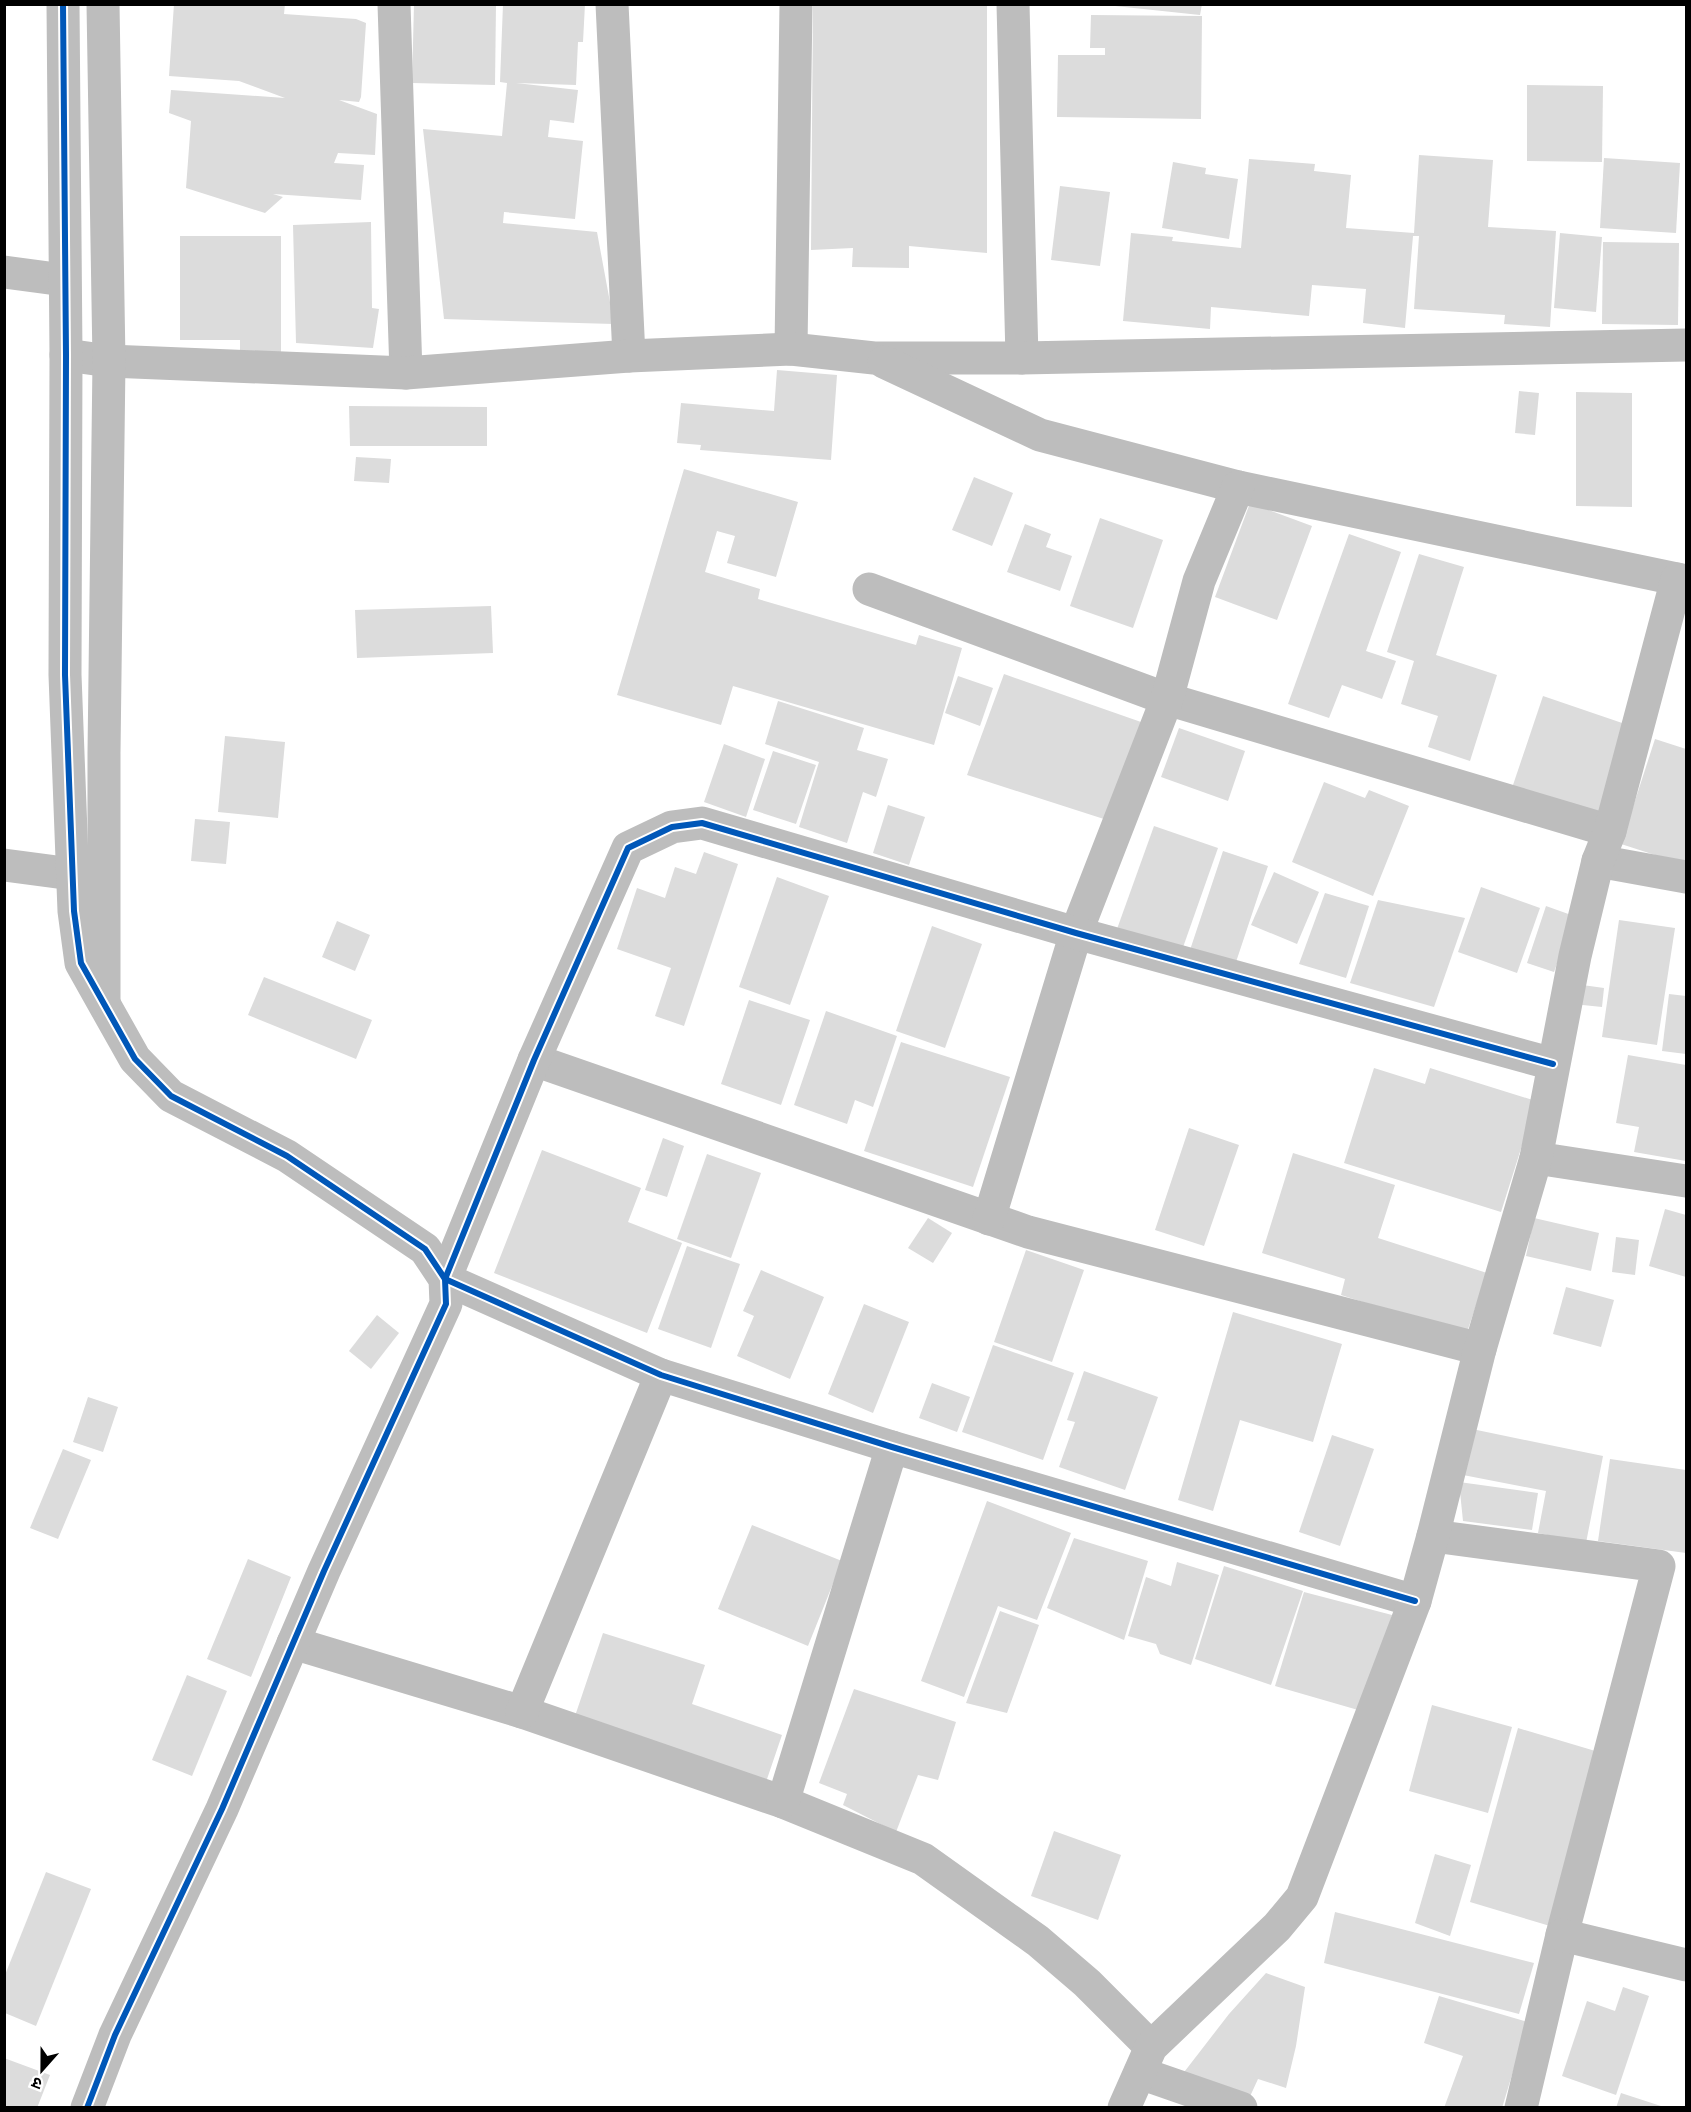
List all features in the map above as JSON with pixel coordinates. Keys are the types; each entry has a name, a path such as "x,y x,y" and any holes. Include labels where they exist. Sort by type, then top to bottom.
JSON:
{"street":[{"path":"63,4 66,355 65,675 74,911 81,963 135,1059 171,1096 287,1156 425,1249 445,1279 661,1375 892,1447 1414,1601"},
{"path":"103,4 109,361 104,753 104,1005"},
{"path":"394,4 406,373"},
{"path":"612,4 629,356"},
{"path":"791,349 796,4"},
{"path":"1013,4 1022,358"},
{"path":"4,272 64,280"},
{"path":"66,355 109,361 406,373 629,356 791,349 874,358 1022,358 1686,345"},
{"path":"874,358 1040,435 1238,487 1682,580 1610,831 1598,861 1575,956 1536,1158 1480,1349 1433,1536 1414,1601 1302,1897 1277,1927 1145,2060 1124,2108"},
{"path":"989,1219 1076,933 1167,699 1199,581 1238,487"},
{"path":"869,589 1167,699 1610,831"},
{"path":"87,2108 115,2035 222,1809 324,1571 446,1304 445,1279 534,1060 628,848 672,827 702,823 1076,933 1553,1064"},
{"path":"1598,861 1686,876"},
{"path":"4,865 72,874"},
{"path":"534,1060 1028,1232 1480,1349"},
{"path":"1536,1158 1686,1181"},
{"path":"522,1712 661,1375"},
{"path":"783,1802 892,1447"},
{"path":"1433,1536 1672,1568 1562,1935 1521,2108"},
{"path":"293,1643 522,1712 783,1802 923,1859 1038,1941 1087,1983 1145,2060 1241,2108"},
{"path":"1562,1935 1686,1965"}],"building":[{"path":"174,4 285,4 284,14 356,19 366,23 361,97 359,102 339,100 377,114 375,155 338,153 334,163 364,165 361,200 273,194 283,197 265,213 186,188 191,121 169,113 171,90 285,98 239,81 169,76"},
{"path":"414,4 496,4 495,85 412,83"},
{"path":"503,4 585,4 583,42 578,42 576,85 516,83 578,90 574,123 550,120 548,137 583,141 575,219 504,212 503,223 597,232 614,324 444,319 423,129 502,136 507,83 500,82"},
{"path":"813,4 987,4 987,253 909,246 909,268 852,267 853,248 811,250"},
{"path":"1115,4 1202,4 1200,15 1115,6"},
{"path":"1091,15 1202,16 1201,119 1057,117 1058,55 1105,55 1105,48 1090,48"},
{"path":"1527,85 1603,86 1602,162 1527,161"},
{"path":"1419,155 1493,160 1488,227 1556,231 1550,327 1504,324 1505,315 1414,309 1419,236 1413,236 1405,328 1363,323 1366,289 1312,285 1309,316 1211,307 1210,329 1123,321 1131,233 1173,237 1172,241 1241,248 1249,159 1315,164 1314,171 1351,175 1346,228 1414,233"},
{"path":"1604,158 1680,163 1676,233 1600,228"},
{"path":"1173,162 1206,168 1205,174 1238,179 1229,239 1162,228"},
{"path":"1060,186 1110,192 1100,266 1051,260"},
{"path":"371,222 372,308 379,309 373,348 296,343 293,225"},
{"path":"1560,233 1602,237 1596,312 1554,308"},
{"path":"180,236 281,236 281,359 240,358 240,340 180,340"},
{"path":"1603,242 1679,243 1678,325 1602,324"},
{"path":"777,370 837,375 831,460 700,450 701,445 677,443 681,403 774,411"},
{"path":"1519,391 1539,393 1535,435 1515,433"},
{"path":"1576,392 1632,393 1632,507 1576,506"},
{"path":"349,406 487,407 487,446 350,446"},
{"path":"356,457 391,459 389,483 354,481"},
{"path":"684,469 798,502 776,577 727,563 735,536 717,531 705,572 760,589 758,599 916,645 919,635 962,648 934,745 733,686 721,725 617,695"},
{"path":"974,477 1013,493 992,546 952,530"},
{"path":"1250,503 1312,526 1277,620 1215,597"},
{"path":"1100,518 1163,540 1133,628 1070,606"},
{"path":"1025,524 1051,534 1046,547 1072,556 1060,591 1007,572"},
{"path":"1349,534 1401,552 1366,651 1396,661 1382,699 1342,685 1329,718 1288,704"},
{"path":"1419,554 1464,567 1436,655 1497,675 1470,761 1428,747 1438,716 1401,704 1414,661 1387,652"},
{"path":"491,606 493,653 357,658 355,610"},
{"path":"1004,674 1141,722 1107,820 967,775"},
{"path":"958,676 993,688 980,726 945,713"},
{"path":"1543,696 1628,725 1597,817 1512,788"},
{"path":"778,701 864,728 857,750 888,759 876,797 863,792 847,843 799,827 819,762 765,744"},
{"path":"1179,728 1245,751 1228,801 1161,777"},
{"path":"225,736 285,742 278,818 218,812"},
{"path":"1655,739 1686,749 1686,865 1621,844"},
{"path":"724,744 765,759 746,817 704,802"},
{"path":"773,751 816,765 796,824 753,810"},
{"path":"1324,782 1365,798 1369,790 1409,806 1373,896 1292,862"},
{"path":"888,805 925,817 909,865 873,853"},
{"path":"195,819 230,822 226,864 191,861"},
{"path":"1154,826 1218,848 1181,953 1117,929"},
{"path":"1223,851 1268,866 1233,971 1188,956"},
{"path":"704,852 738,864 684,1026 655,1016 671,968 617,949 637,888 665,898 675,867 696,874"},
{"path":"1274,872 1319,892 1297,944 1251,925"},
{"path":"777,877 829,896 790,1005 739,987"},
{"path":"1481,887 1540,908 1517,973 1458,952"},
{"path":"1325,893 1369,906 1346,978 1299,964"},
{"path":"1378,900 1465,918 1434,1007 1350,983"},
{"path":"1546,906 1574,916 1554,972 1527,963"},
{"path":"1619,920 1675,928 1657,1045 1602,1037"},
{"path":"337,921 370,935 355,971 322,957"},
{"path":"932,926 982,944 945,1048 896,1031"},
{"path":"264,977 372,1020 356,1059 248,1015"},
{"path":"1575,984 1604,988 1602,1007 1573,1004"},
{"path":"1669,994 1686,996 1686,1054 1662,1051"},
{"path":"749,1000 810,1020 781,1105 721,1084"},
{"path":"826,1011 897,1036 873,1107 855,1100 847,1124 794,1105"},
{"path":"901,1042 1010,1077 973,1187 864,1151"},
{"path":"1628,1055 1686,1065 1686,1161 1634,1152 1639,1127 1616,1123"},
{"path":"1374,1068 1425,1084 1430,1068 1536,1101 1501,1212 1344,1163"},
{"path":"1189,1128 1239,1145 1204,1246 1155,1230"},
{"path":"663,1138 684,1146 667,1197 645,1190"},
{"path":"542,1150 641,1188 628,1222 682,1243 647,1333 494,1273"},
{"path":"1293,1153 1395,1185 1378,1238 1487,1273 1466,1335 1341,1295 1345,1279 1262,1253"},
{"path":"707,1154 761,1173 731,1258 677,1239"},
{"path":"1665,1209 1686,1215 1686,1277 1649,1266"},
{"path":"928,1218 952,1233 933,1263 908,1248"},
{"path":"1534,1218 1599,1233 1591,1271 1526,1256"},
{"path":"1616,1237 1639,1240 1635,1275 1612,1272"},
{"path":"687,1246 740,1264 711,1348 658,1329"},
{"path":"1026,1250 1084,1270 1052,1362 994,1342"},
{"path":"761,1270 824,1297 790,1379 737,1356 754,1316 743,1311"},
{"path":"1566,1287 1614,1300 1601,1347 1553,1334"},
{"path":"864,1304 909,1322 873,1413 828,1394"},
{"path":"1233,1312 1342,1344 1313,1442 1240,1420 1213,1511 1178,1500"},
{"path":"377,1315 399,1333 371,1369 349,1351"},
{"path":"993,1345 1074,1373 1043,1460 962,1432"},
{"path":"1084,1371 1158,1397 1125,1490 1059,1467 1075,1422 1067,1420"},
{"path":"932,1383 970,1397 957,1432 919,1418"},
{"path":"88,1397 118,1407 103,1452 73,1442"},
{"path":"1472,1429 1603,1456 1586,1543 1538,1533 1546,1491 1463,1475"},
{"path":"1332,1435 1374,1449 1340,1546 1299,1532"},
{"path":"63,1449 91,1460 58,1539 30,1528"},
{"path":"1610,1459 1686,1470 1686,1553 1598,1541"},
{"path":"1459,1482 1538,1493 1532,1530 1463,1521"},
{"path":"987,1501 1071,1533 1037,1620 998,1606 964,1697 921,1681"},
{"path":"752,1525 842,1561 808,1646 718,1609"},
{"path":"1074,1538 1148,1561 1124,1640 1047,1608"},
{"path":"248,1559 291,1577 251,1677 207,1659"},
{"path":"1177,1562 1219,1575 1191,1665 1160,1654 1156,1644 1128,1636 1146,1577 1171,1586"},
{"path":"1224,1566 1303,1591 1271,1685 1195,1659"},
{"path":"1304,1592 1392,1615 1365,1712 1275,1686"},
{"path":"1000,1611 1039,1625 1007,1713 966,1703"},
{"path":"603,1633 705,1665 692,1704 782,1735 765,1785 574,1719"},
{"path":"187,1675 227,1691 192,1776 152,1760"},
{"path":"854,1689 956,1722 938,1780 918,1775 896,1832 843,1805 847,1794 819,1783"},
{"path":"1432,1705 1512,1727 1488,1813 1409,1791"},
{"path":"1518,1728 1602,1753 1550,1926 1470,1902"},
{"path":"1054,1831 1121,1855 1098,1920 1031,1896"},
{"path":"1435,1854 1471,1865 1450,1936 1415,1923"},
{"path":"46,1872 91,1889 36,2026 5,2013 5,1975"},
{"path":"1335,1912 1534,1963 1519,2014 1324,1963"},
{"path":"1266,1973 1305,1987 1296,2046 1286,2088 1258,2079 1247,2103 1178,2080 1229,2014"},
{"path":"1623,1987 1649,1996 1616,2095 1562,2076 1587,2001 1615,2011"},
{"path":"1439,1996 1528,2022 1502,2108 1444,2108 1463,2056 1424,2043"},
{"path":"4,2058 50,2075 37,2108 4,2108"},
{"path":"1621,2093 1664,2107 1664,2108 1616,2108"}],"cycle path":[{"path":"63,4 66,355 65,675 74,911 81,963 135,1059 171,1096 287,1156 425,1249 445,1279 446,1304 324,1571 222,1809 115,2035 87,2108"},
{"path":"1415,1601 892,1447 661,1375 445,1279 534,1060 628,848 672,827 702,823 1076,933 1553,1064"}]}
